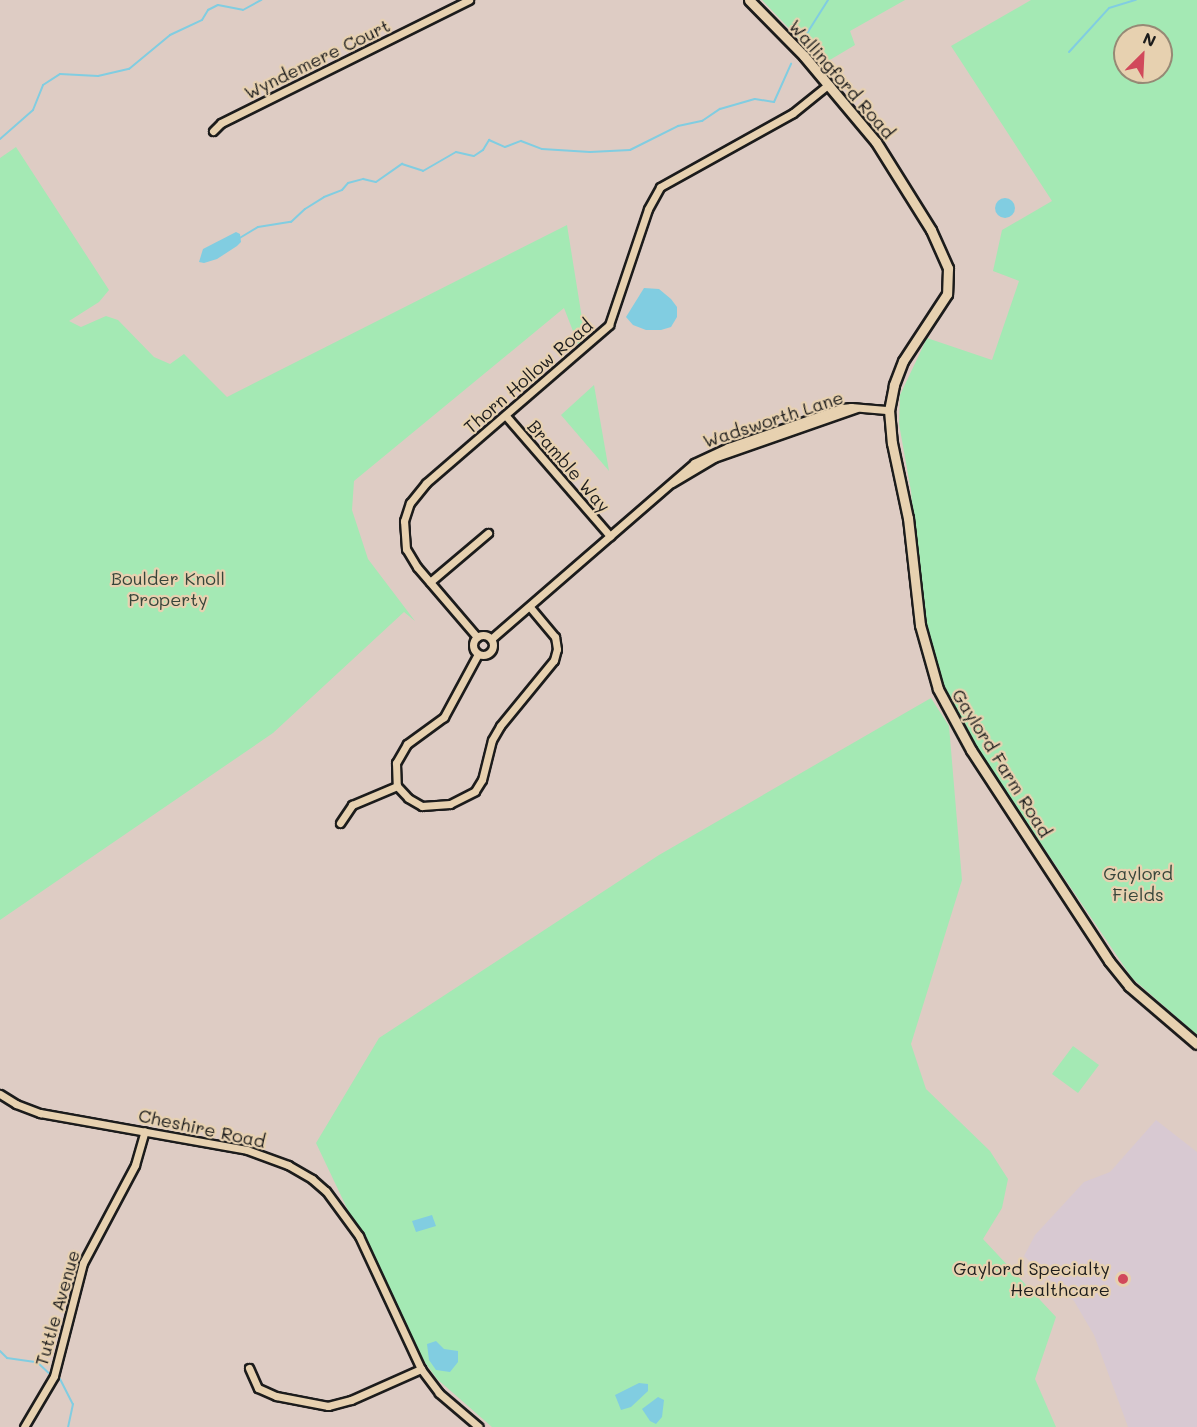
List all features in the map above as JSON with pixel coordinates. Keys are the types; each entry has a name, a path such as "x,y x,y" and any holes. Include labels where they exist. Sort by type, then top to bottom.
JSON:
{"street":[{"name":"Wyndemere Court","path":"213,131 221,123 469,0"},
{"name":"Wallingford Road","path":"749,0 829,84 887,158 938,243 949,278 947,294 936,314"},
{"name":"Thorn Hollow Road","path":"477,637 417,567 404,543 404,521 410,502 426,483 609,325 648,209 660,187 793,113 829,84"},
{"name":"Gaylord Farm Road","path":"936,314 903,361 894,385 889,410 892,443 908,518 920,626 929,666 944,704 977,759 1113,967 1148,1004 1197,1044"},
{"name":"Wadsworth Lane","path":"491,639 671,484 675,477 710,454 842,408 889,410"},
{"name":"Bramble Way","path":"506,416 610,536"},
{"path":"430,582 488,533"},
{"path":"478,654 444,717 402,749 396,763 397,786 414,803 430,807 460,801 478,787 485,772 492,740 500,726 550,666 556,653 555,637 529,606"},
{"path":"485,636 491,639 491,651 487,655 478,654 472,646 477,637 485,636"},
{"path":"340,823 352,805 397,786"},
{"name":"Cheshire Road","path":"0,1094 16,1104 40,1113 206,1141 260,1154 288,1166 319,1185 359,1236 421,1369 439,1393 479,1427"},
{"name":"Tuttle Avenue","path":"24,1427 56,1371 83,1263 135,1165 145,1131"},
{"path":"249,1368 258,1388 276,1396 328,1406 351,1400 421,1369"}],"shaded area":[{"name":"Gaylord Specialty Healthcare","path":"1156,1120 1197,1152 1197,1427 1128,1427 1094,1335 1074,1301 1024,1256 1035,1235 1084,1182 1110,1172"}],"green space":[{"path":"762,0 905,0 850,31 855,45 823,64"},
{"name":"Gaylord Fields","path":"1031,0 1197,0 1197,1035 1132,978 966,733 935,670 923,616 911,491 899,424 900,395 927,338 992,360 1019,281 993,271 1002,230 1052,201 951,46"},
{"name":"Boulder Knoll Property","path":"16,147 109,290 99,302 69,321 81,327 106,316 118,320 154,357 170,364 184,354 227,397 567,225 585,337 578,344 564,308 354,481 352,510 368,559 415,621 404,612 273,733 0,920 0,158"},
{"path":"594,385 609,471 561,415"},
{"path":"931,698 949,726 962,880 911,1044 926,1089 990,1151 1008,1179 1002,1208 983,1239 1056,1317 1035,1379 1056,1427 492,1427 437,1379 411,1343 316,1143 379,1038 659,855"},
{"path":"1073,1046 1099,1065 1078,1093 1052,1074"}],"water":[{"path":"1005,198 1012,201 1015,208 1012,215 1005,218 998,215 995,208 998,201"},
{"path":"236,232 240,234 241,242 237,246 217,259 204,263 199,262 203,249"},
{"path":"644,288 659,289 677,307 677,317 671,327 646,330 633,325 626,317"},
{"path":"432,1215 436,1226 416,1232 412,1221"},
{"path":"436,1341 444,1349 458,1351 458,1362 450,1372 436,1370 429,1360 427,1344"},
{"path":"639,1383 648,1384 648,1391 631,1407 621,1410 615,1395"},
{"path":"658,1397 664,1400 662,1417 656,1424 650,1421 642,1409"}],"waterway":[{"path":"0,139 33,110 43,85 60,74 98,76 129,69 170,35 202,20 208,10 218,5 243,10 261,0"},
{"path":"804,38 828,0"},
{"path":"1069,52 1109,8 1136,0"},
{"path":"238,239 258,227 291,222 305,209 324,197 342,190 348,183 363,179 376,182 402,164 423,171 456,152 474,156 483,150 489,140 505,147 521,141 542,149 590,152 630,150 678,126 702,121 720,109 755,99 774,102 791,64"},
{"path":"0,1351 7,1358 37,1362 49,1373"},
{"path":"60,1379 73,1404 68,1427"}],"place":[{"name":"Gaylord Specialty Healthcare","path":"1123,1279"}]}
